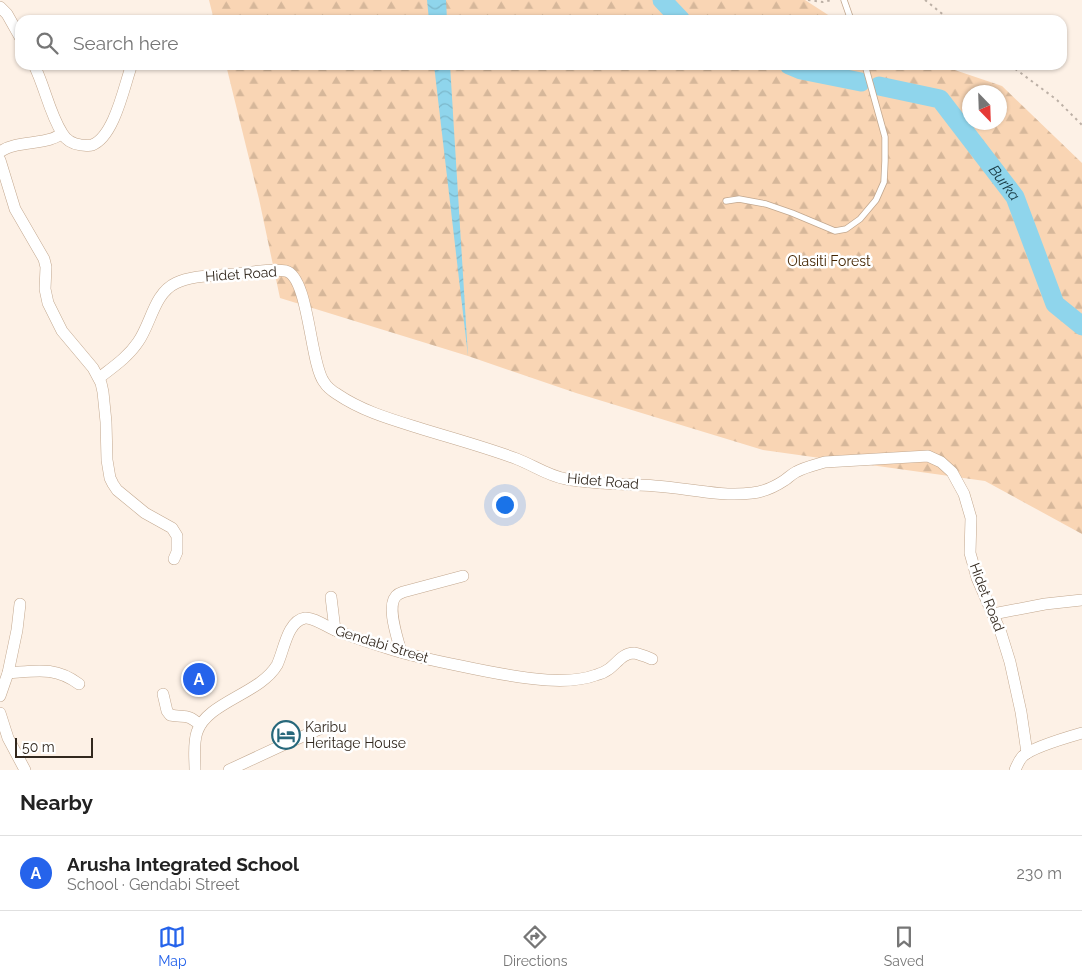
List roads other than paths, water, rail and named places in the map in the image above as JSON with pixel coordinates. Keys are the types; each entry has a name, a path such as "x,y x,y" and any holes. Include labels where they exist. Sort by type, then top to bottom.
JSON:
{"street":[{"path":"0,7 7,14 15,28"},
{"path":"36,70 54,118 62,134 78,145 92,145 101,139 109,128 119,109 130,70"},
{"path":"0,152 9,148 51,139 62,134"},
{"path":"0,160 15,209 44,259 46,267 45,289 48,303 62,331 93,368 104,392 107,460 110,478 117,490 137,507 172,528 176,536 177,552 174,559"},
{"name":"Hidet Road","path":"99,378 114,367 135,346 164,293 176,283 195,277 283,271 293,275 304,302 318,370 323,381 331,389 362,409 517,459 565,479 735,494 755,492 783,481 794,472 825,462 928,456 942,462 952,472 964,494 971,518 970,553 977,578 1001,633 1010,662 1021,712 1027,752"},
{"path":"401,652 391,612 395,596 403,592 463,576"},
{"path":"331,597 335,630"},
{"path":"993,614 1045,604 1082,600"},
{"path":"0,696 8,674 20,604"},
{"name":"Gendabi Street","path":"200,725 207,717 246,692 268,675 277,664 290,631 295,624 308,618 335,630 401,652 485,672 546,680 571,680 596,675 609,669 618,660 631,653 652,659"},
{"path":"8,674 34,671 58,672 79,684"},
{"path":"163,694 170,716 188,716 200,725 196,737 195,770"},
{"path":"0,713 8,738 25,770"},
{"path":"229,770 322,728"},
{"path":"1015,770 1020,758 1027,752 1082,733"}],"lane":[{"path":"844,0 849,15"},
{"path":"726,201 739,199 766,204 835,230 846,229 860,218 876,200 884,182 885,161 885,137 866,70"}],"water":[{"path":"427,0 446,0 447,15 428,15"},
{"path":"435,70 450,70 468,356"}],"waterway":[{"path":"662,0 676,15"},
{"path":"801,70 861,82"},
{"name":"Burka","path":"879,86 940,99 1015,197 1055,304 1082,326"}],"place":[{"name":"Arusha Integrated School","path":"199,679"},
{"name":"Karibu Heritage House","path":"286,735"}],"park label":[{"name":"Olasiti Forest","path":"829,261"}]}
